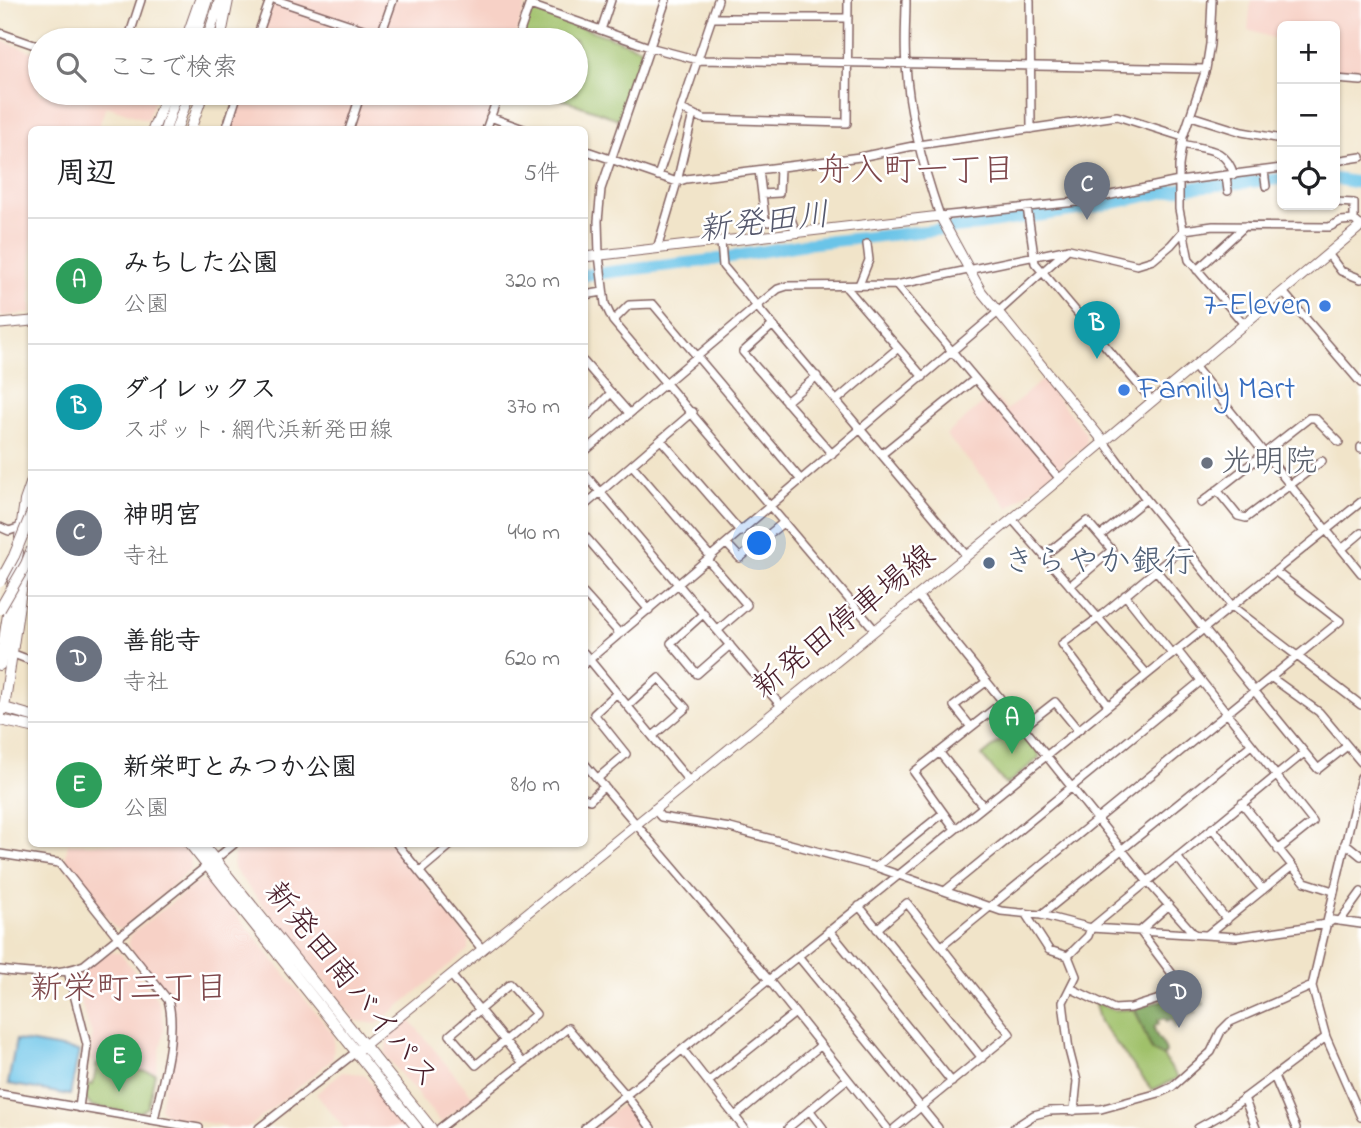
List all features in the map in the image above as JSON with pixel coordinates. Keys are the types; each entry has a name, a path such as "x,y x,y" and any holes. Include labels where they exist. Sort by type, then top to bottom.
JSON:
{"highway":[{"path":"190,28 200,0"},
{"path":"198,28 207,0"},
{"path":"211,28 220,0"},
{"path":"222,28 228,0"},
{"path":"155,126 162,105"},
{"path":"165,126 173,105"},
{"path":"177,126 185,105"},
{"path":"191,126 199,105"},
{"path":"28,492 21,527 22,583 15,657 1,709 28,715"},
{"path":"0,582 28,522"},
{"path":"0,609 28,556"},
{"path":"0,665 22,583"},
{"path":"0,720 28,726"},
{"name":"新発田南バイパス","path":"194,847 211,862 360,1049 417,1128"},
{"name":"新発田南バイパス","path":"204,847 211,862"},
{"name":"新発田南バイパス","path":"360,1049 430,1128"}],"main road":[{"path":"588,258 599,259 657,249 721,246 796,232 942,219 969,271 997,313 1104,442"},
{"name":"新発田停車場線","path":"360,1049 1012,519 1329,255 1359,224"},
{"path":"0,324 28,321"}],"street":[{"path":"132,28 141,0"},
{"path":"260,28 270,0"},
{"path":"276,0 353,28"},
{"path":"383,28 393,0"},
{"path":"601,30 611,0"},
{"path":"666,0 601,190 598,221 599,259 605,304 613,321 665,384 693,412 875,630"},
{"path":"658,176 718,0"},
{"path":"681,109 704,118 848,122 848,0"},
{"path":"906,0 905,64 918,145 942,219 1179,188 1277,170"},
{"path":"1030,0 1031,129"},
{"path":"1212,0 1206,69 1183,141 1179,188 1189,260 1244,324"},
{"path":"521,28 530,2 649,47 698,60 1206,69"},
{"path":"712,18 848,18"},
{"path":"0,33 28,43"},
{"path":"1340,79 1361,81"},
{"path":"227,126 234,105"},
{"path":"350,126 357,105"},
{"path":"487,126 494,105"},
{"path":"657,249 693,114"},
{"path":"588,151 677,182 686,178 860,157 918,145 1117,116 1222,154 1230,161 1227,191"},
{"path":"1191,116 1242,132 1277,138"},
{"path":"490,117 515,126"},
{"path":"1340,160 1361,157"},
{"path":"762,194 779,192 780,167"},
{"path":"759,170 765,219 768,222 792,219 796,232"},
{"path":"1264,174 1266,186"},
{"path":"588,449 757,306 778,289 787,286 896,285 1069,249 1137,265 1153,260 1184,230 1213,226 1329,227 1341,221 1359,224 1354,203 1340,202"},
{"path":"1027,209 1033,256 1042,274 1152,401"},
{"path":"1197,270 1245,226"},
{"path":"859,285 869,260 867,244"},
{"path":"721,246 723,266 967,555"},
{"path":"588,658 680,584 1069,249"},
{"path":"1329,255 1341,271 1361,279"},
{"path":"896,285 1060,478"},
{"path":"845,286 923,377"},
{"path":"588,294 603,292"},
{"path":"1283,292 1361,383"},
{"path":"613,321 629,305 653,304 801,480"},
{"path":"773,325 743,352 832,454"},
{"path":"837,400 898,348"},
{"path":"1194,366 1361,573"},
{"path":"588,367 629,413"},
{"path":"786,402 817,376"},
{"path":"883,454 975,379"},
{"path":"588,414 611,393"},
{"path":"588,503 693,412"},
{"path":"1200,503 1309,418 1315,418 1339,442"},
{"path":"661,440 741,532"},
{"path":"1104,442 1233,607 1361,705"},
{"path":"1217,490 1238,516 1246,517 1322,461"},
{"path":"632,466 747,605 718,629"},
{"path":"588,477 782,706"},
{"path":"1100,536 1146,499"},
{"path":"585,1128 1361,502"},
{"path":"1012,519 1147,674"},
{"path":"1044,556 1087,521 1112,550 1070,586"},
{"path":"727,544 740,558 784,522"},
{"path":"0,527 9,531 21,527"},
{"path":"1342,549 1361,534"},
{"path":"588,540 649,610"},
{"path":"1108,705 1062,644 1184,547"},
{"path":"0,569 22,583"},
{"path":"1155,569 1318,769 1347,746"},
{"path":"942,946 1340,621 1276,572"},
{"path":"1125,595 1201,681 1314,822 1278,850"},
{"path":"918,596 1147,881 1195,935"},
{"path":"588,598 620,634"},
{"path":"704,613 671,643 697,674 730,645"},
{"path":"15,657 28,661"},
{"path":"588,661 689,781"},
{"path":"628,706 659,678 686,708 653,736"},
{"path":"1272,678 1319,712 1361,762"},
{"path":"946,890 1201,681"},
{"path":"971,727 954,706 986,682"},
{"path":"598,778 626,754 594,714 617,693"},
{"path":"955,829 915,772 1003,702"},
{"path":"1023,727 1055,702 1078,730"},
{"path":"1041,915 1251,745"},
{"path":"939,752 983,806"},
{"path":"1068,956 1091,928 1304,753"},
{"path":"588,767 768,979 887,1128"},
{"path":"1361,777 1312,986 1326,1037 1361,1118"},
{"path":"588,799 604,786"},
{"path":"1242,803 1305,883 1333,891"},
{"path":"654,809 660,817 730,828 876,867 1001,911 1041,915 1091,928 1237,937 1327,924 1333,920 1361,924"},
{"path":"876,867 942,814"},
{"path":"1212,828 1263,890"},
{"path":"1345,843 1361,856"},
{"path":"0,970 20,973 68,971 83,965 230,847"},
{"path":"400,847 482,949"},
{"path":"420,871 448,847"},
{"path":"0,854 59,863 167,1000 172,1012 171,1029 154,1120"},
{"path":"1177,857 1227,920"},
{"path":"1207,935 1291,867"},
{"path":"1340,922 1361,892"},
{"path":"877,929 907,903 1010,1034 895,1128"},
{"path":"859,906 982,1058"},
{"path":"1140,931 1168,906"},
{"path":"1025,913 1048,950 1068,956"},
{"path":"830,930 952,1082"},
{"path":"1070,988 1114,1009 1131,1008 1185,991 1140,931"},
{"path":"798,956 938,1128"},
{"path":"1068,956 1076,976 1063,1002 1069,1050 1077,1081 1074,1111"},
{"path":"68,971 87,1045 79,1108"},
{"path":"451,975 523,1063"},
{"path":"510,984 536,1014 476,1065 450,1035 480,1010 510,984"},
{"path":"1014,1128 1034,1115 1049,1111 1101,1108 1172,1087 1211,1052 1221,1031 1230,1022 1312,986"},
{"path":"708,1083 795,1013"},
{"path":"440,1128 568,1028 651,1128"},
{"path":"1198,1128 1211,1125 1326,1037"},
{"path":"735,1116 820,1046"},
{"path":"264,1127 360,1049"},
{"path":"683,1050 744,1128"},
{"path":"1274,1076 1296,1128"},
{"path":"788,1128 847,1079"},
{"path":"0,1094 199,1128"},
{"path":"1244,1098 1256,1128"},
{"path":"810,1111 823,1128"}],"shaded area":[{"path":"272,0 528,0 518,28 263,28"},
{"path":"1251,0 1361,0 1361,75 1340,72 1340,21 1277,21 1277,39 1248,30"},
{"path":"0,40 28,50 28,105 153,105 147,120 106,106 99,126 28,126 28,313 0,317"},
{"path":"237,105 492,105 484,126 230,126"},
{"path":"1042,380 1086,433 1086,445 1009,508 946,435 993,395 1007,410"},
{"path":"67,847 183,847 191,857 191,869 121,930 115,928 64,864"},
{"path":"243,847 395,847 469,940 468,950 377,1024 356,1021 233,868 234,854"},
{"path":"198,882 212,884 334,1035 333,1059 248,1128 228,1128 167,1116 160,1108 175,1028 174,1012 128,946 131,934"},
{"path":"109,952 120,953 158,1000 164,1030 156,1072 90,1061 92,1035 74,983 80,970"},
{"path":"409,1019 473,1097 441,1123 385,1055 388,1037"},
{"path":"342,1072 364,1074 407,1128 344,1128 316,1094"},
{"path":"620,1106 624,1106 642,1128 592,1128"}],"green space":[{"path":"531,9 584,28 524,28"},
{"path":"588,29 643,49 618,119 578,105 588,105"},
{"path":"1017,727 1039,753 1039,758 1006,785 982,756"},
{"path":"1193,990 1204,1004 1178,1020 1180,1026 1176,1027 1173,1019 1158,1020 1155,1033 1166,1053 1163,1056 1152,1051 1135,1009"},
{"path":"1094,1002 1114,1010 1135,1009 1152,1051 1163,1056 1178,1078 1152,1090 1100,1022"},
{"path":"97,1064 155,1073 148,1107 133,1113 91,1106 85,1098 88,1084 93,1085"}],"water":[{"path":"16,1040 79,1051 70,1095 8,1084"}],"waterway":[{"name":"新発田川","path":"588,275 713,260 805,244 964,227 1090,208 1184,188 1277,179"},
{"name":"新発田川","path":"1340,180 1361,183"}],"place":[{"name":"神明宮","path":"1087,220"},
{"name":"7-Eleven","path":"1325,306"},
{"name":"ダイレックス","path":"1097,359"},
{"name":"Family Mart","path":"1124,390"},
{"name":"光明院","path":"1207,463"},
{"name":"きらやか銀行","path":"989,563"},
{"name":"みちした公園","path":"1012,754"},
{"name":"善能寺","path":"1179,1028"},
{"name":"新栄町とみつか公園","path":"119,1092"}],"district":[{"name":"舟入町一丁目","path":"916,172"},
{"name":"新栄町三丁目","path":"129,990"}]}
